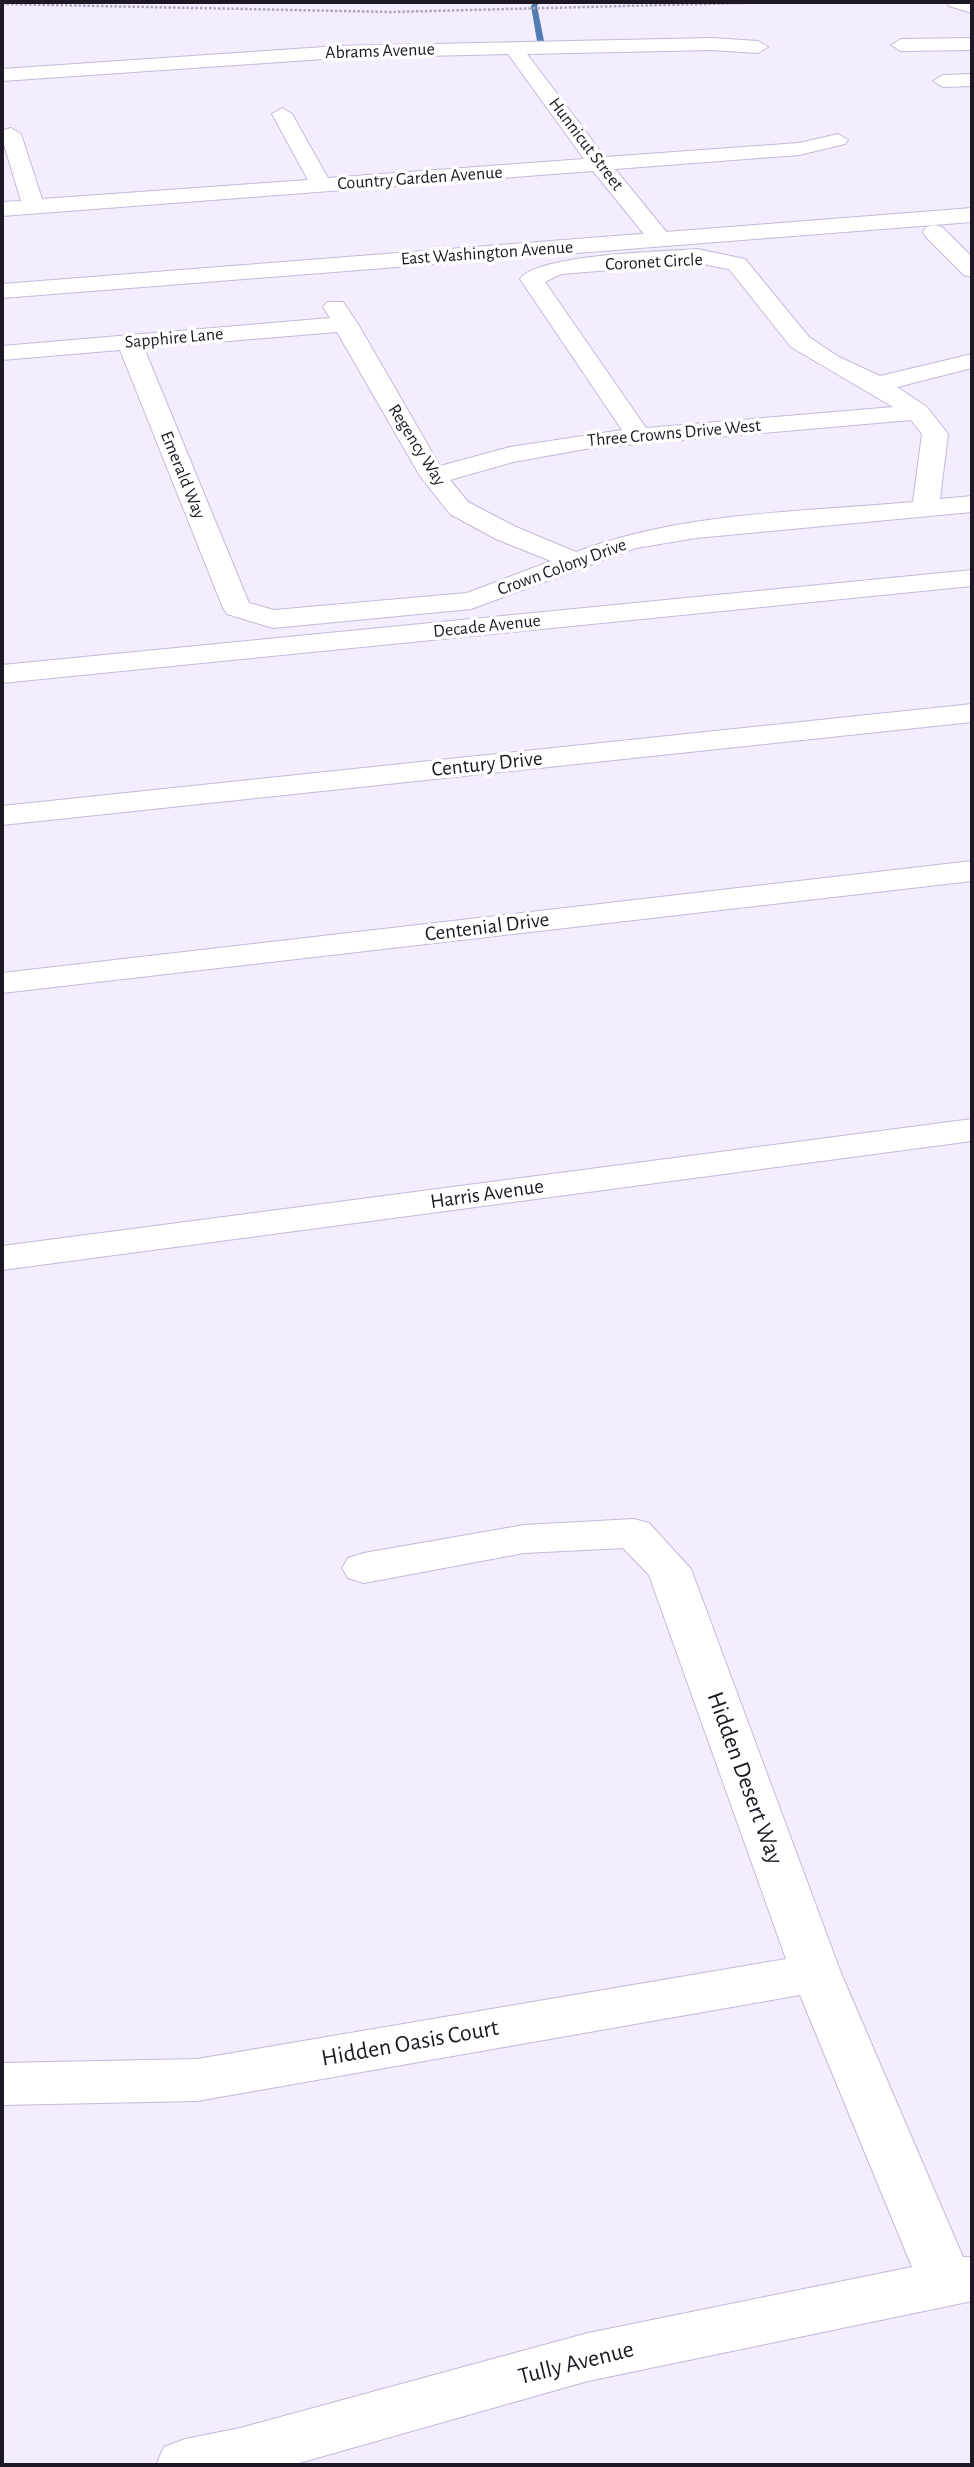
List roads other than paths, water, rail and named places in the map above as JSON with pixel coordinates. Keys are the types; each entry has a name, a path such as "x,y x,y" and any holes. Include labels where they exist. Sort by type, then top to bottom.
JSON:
{"street":[{"path":"956,2 972,7"},
{"name":"Abrams Avenue","path":"2,75 339,52 712,44 758,47"},
{"path":"901,45 972,44"},
{"name":"Hunnicut Street","path":"513,48 599,164 651,228"},
{"path":"943,81 972,79"},
{"path":"282,114 322,186"},
{"path":"11,134 34,207"},
{"name":"Country Garden Avenue","path":"2,209 799,149 838,140"},
{"path":"972,209 928,225 972,270"},
{"name":"East Washington Avenue","path":"615,220 651,228 671,215"},
{"name":"East Washington Avenue","path":"2,291 651,228 928,225 972,215"},
{"name":"Coronet Circle","path":"638,435 532,279 556,268 697,256 737,264 800,342 830,362 877,384"},
{"name":"Sapphire Lane","path":"2,353 129,342 341,315"},
{"name":"Regency Way","path":"341,315 433,476 459,508 506,533 574,561"},
{"name":"Emerald Way","path":"129,342 237,608"},
{"path":"877,384 972,361"},
{"path":"877,384 918,412 935,434 925,509"},
{"name":"Three Crowns Drive West","path":"433,476 510,455 591,440 918,412"},
{"name":"Crown Colony Drive","path":"237,608 274,619 471,600 630,541 696,530 972,504"},
{"name":"Decade Avenue","path":"2,674 972,578"},
{"name":"Century Drive","path":"2,816 972,713"},
{"name":"Centenial Drive","path":"2,983 972,870"},
{"name":"Harris Avenue","path":"2,1258 972,1130"},
{"name":"Hidden Desert Way","path":"364,1568 524,1539 634,1533 669,1569 816,1973 959,2281"},
{"name":"Hidden Oasis Court","path":"2,2084 197,2080 816,1973"},
{"name":"Tully Avenue","path":"185,2465 240,2454 588,2357 959,2281"}],"waterway":[{"path":"530,53 541,41 534,6 537,2"}]}
